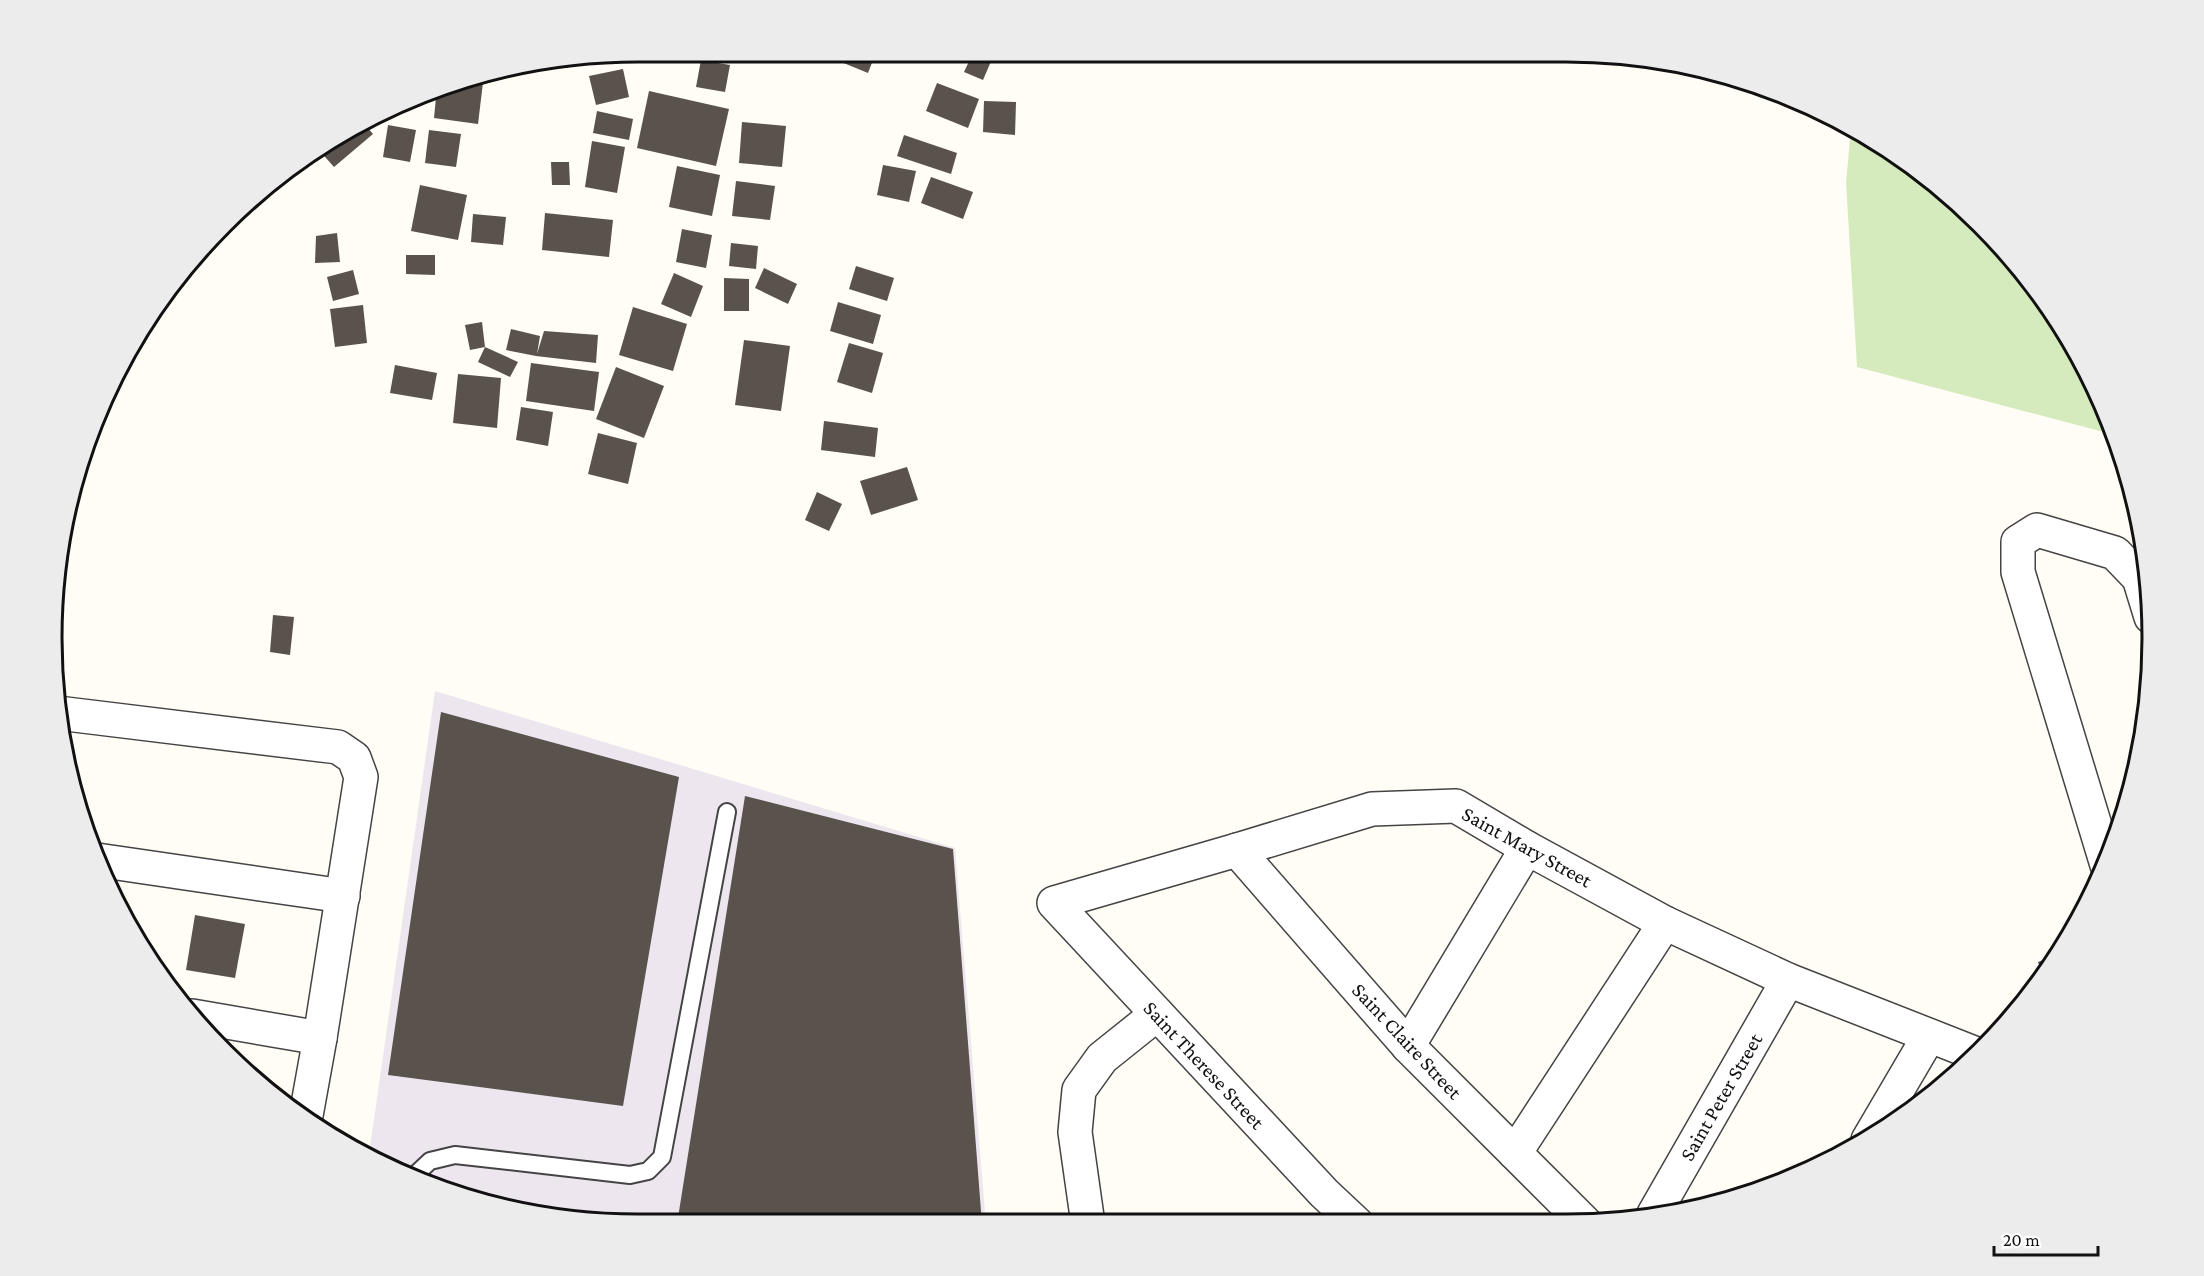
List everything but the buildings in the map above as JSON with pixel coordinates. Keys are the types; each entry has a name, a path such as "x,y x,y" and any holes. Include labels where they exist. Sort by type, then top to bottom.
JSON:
{"street":[{"path":"2102,850 2018,572 2018,542 2037,530 2115,554 2139,579"},
{"path":"66,714 338,747 354,758 361,777 307,1109"},
{"name":"Saint Mary Street","path":"1054,903 1372,809 1456,807 1665,923 1788,981 1968,1051"},
{"path":"1408,1046 1527,848"},
{"name":"Saint Claire Street","path":"1238,850 1408,1046 1576,1214"},
{"path":"106,861 343,896"},
{"name":"Saint Therese Street","path":"1054,903 1324,1193 1346,1214"},
{"path":"1515,1153 1665,923"},
{"name":"Saint Peter Street","path":"1658,1207 1788,981"},
{"path":"1087,1214 1075,1132 1079,1090 1102,1059 1156,1014"},
{"path":"205,1018 320,1038"},
{"path":"1879,1121 1929,1036"}],"lane":[{"path":"419,1172 430,1161 455,1155 630,1175 648,1171 662,1157 727,812"}],"shaded area":[{"path":"435,691 955,848 985,1214 638,1214 563,1210 489,1195 453,1184 417,1171 370,1148"}],"green space":[{"path":"1850,137 1917,181 1974,230 2023,287 2045,318 2083,383 2105,432 1857,367 1846,182"}]}
